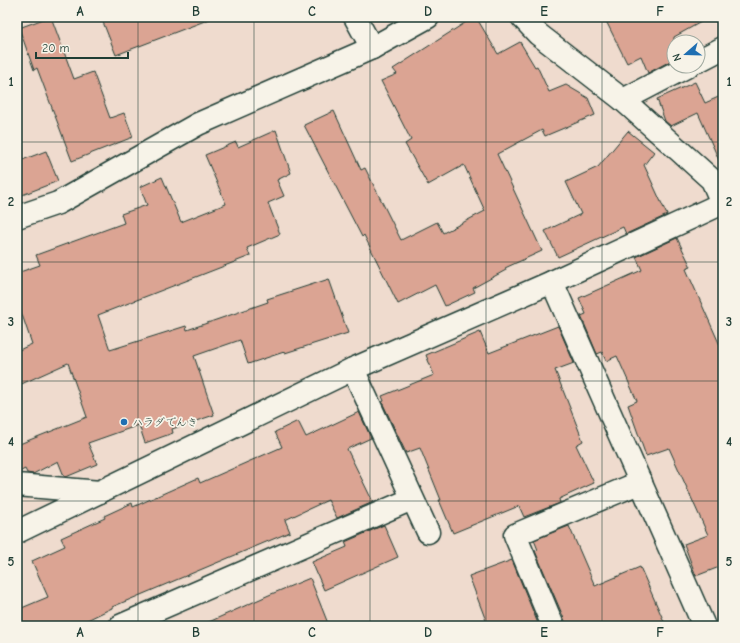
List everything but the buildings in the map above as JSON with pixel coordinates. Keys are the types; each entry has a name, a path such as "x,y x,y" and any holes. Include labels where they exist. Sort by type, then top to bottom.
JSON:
{"street":[{"path":"355,17 372,48"},
{"path":"17,217 58,203 198,124 372,48 428,17"},
{"path":"17,532 352,368 552,282 723,204 712,180 623,100 538,34 522,17"},
{"path":"706,57 723,48"},
{"path":"623,100 673,74"},
{"path":"552,282 704,626"},
{"path":"352,368 428,532"},
{"path":"553,626 515,535 641,482"},
{"path":"17,485 101,492"},
{"path":"120,626 412,499"}],"place":[{"name":"ハラダでんき","path":"124,422"}]}
